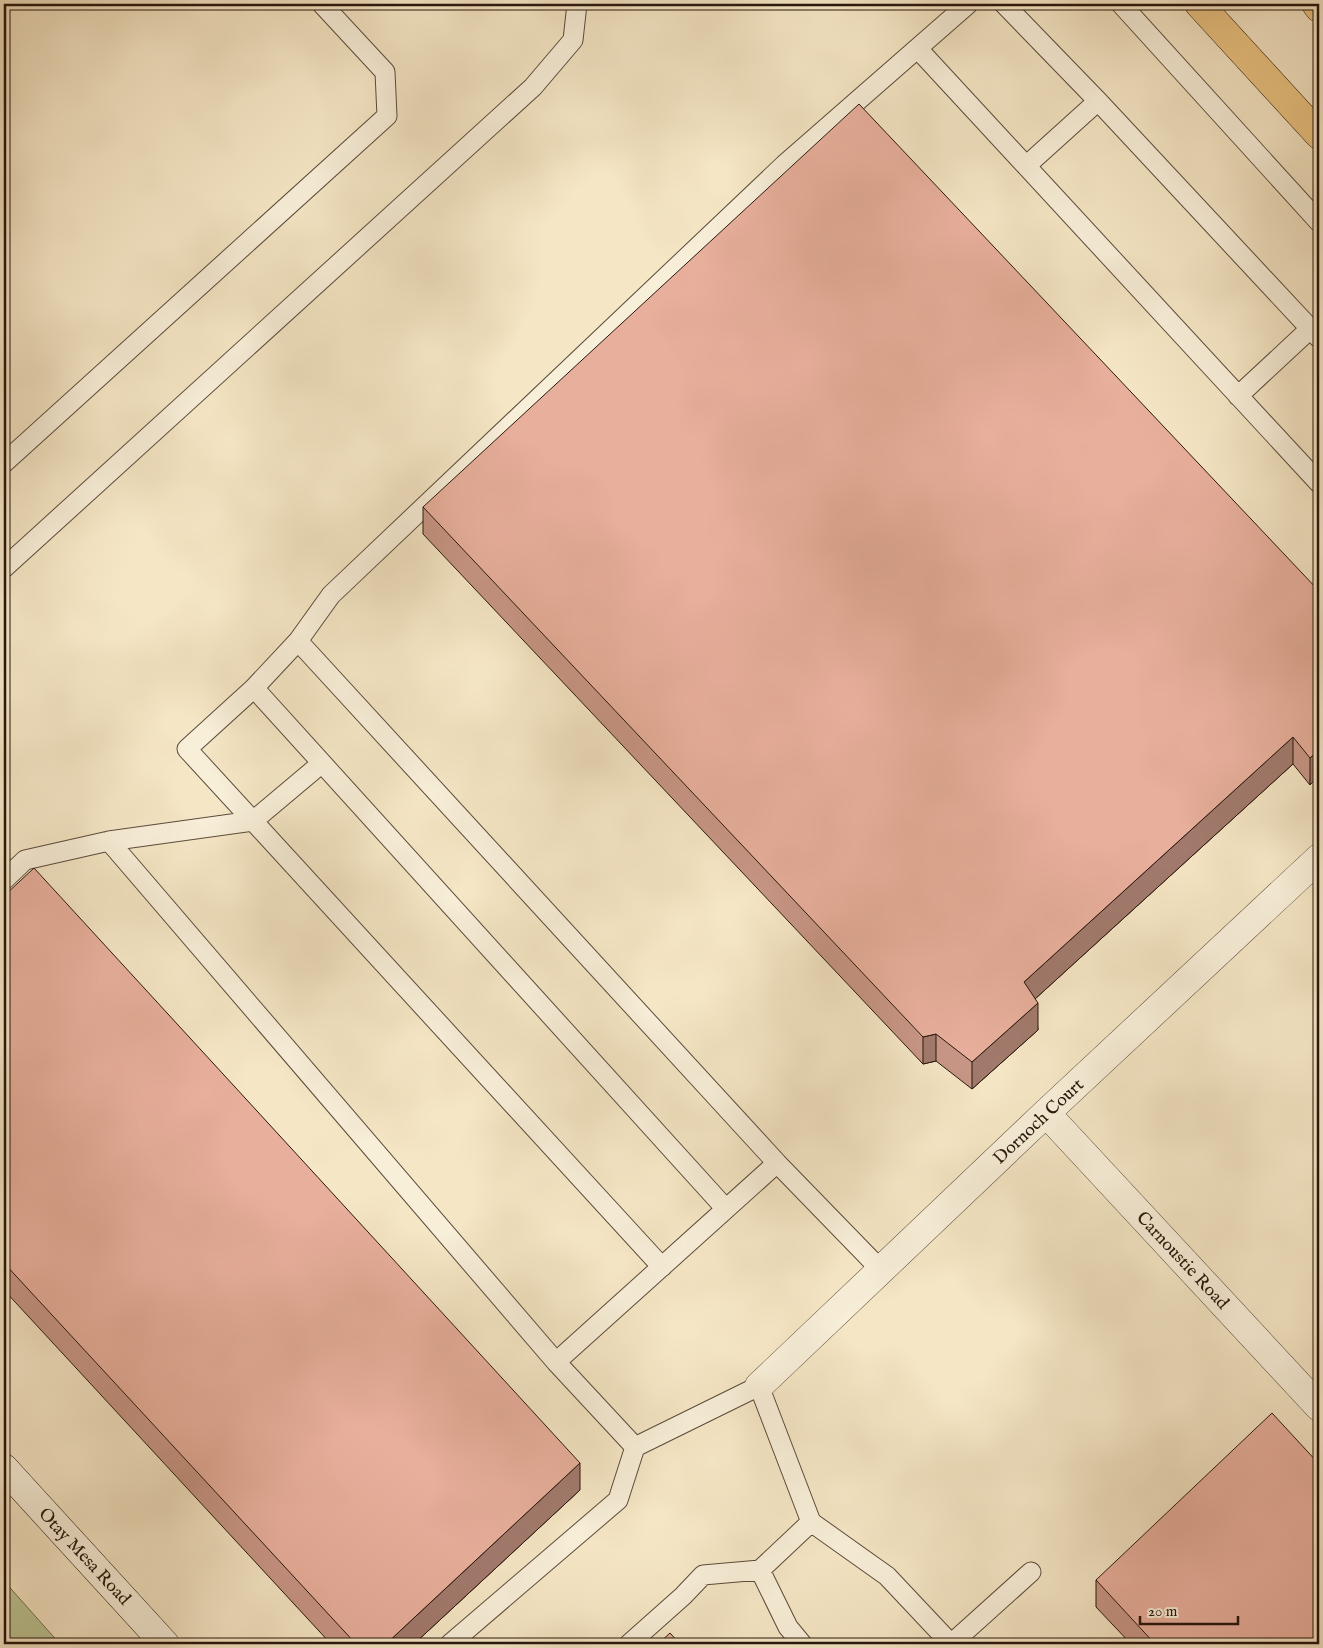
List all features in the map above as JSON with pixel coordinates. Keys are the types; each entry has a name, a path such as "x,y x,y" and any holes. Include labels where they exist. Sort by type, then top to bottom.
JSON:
{"highway":[{"path":"1199,4 1319,135"},
{"path":"1316,4 1319,8"}],"street":[{"name":"Dornoch Court","path":"759,1386 1046,1113 1319,858"},
{"name":"Carnoustie Road","path":"1046,1113 1319,1407"},
{"name":"Otay Mesa Road","path":"4,1468 165,1644"}],"lane":[{"path":"4,463 387,116 385,72 322,4"},
{"path":"4,568 533,87 573,40 577,4"},
{"path":"662,1267 187,748 254,688 298,641 331,595 784,165 968,4"},
{"path":"1004,4 1098,101 1315,333 1238,396"},
{"path":"1121,4 1319,222"},
{"path":"918,49 1319,483"},
{"path":"1026,166 1098,101"},
{"path":"298,641 777,1163 881,1270"},
{"path":"254,688 726,1209"},
{"path":"4,880 25,860 109,841 253,821 322,763"},
{"path":"109,841 556,1362 635,1447"},
{"path":"556,1362 777,1163"},
{"path":"450,1644 618,1500 635,1447 759,1386 811,1522 887,1576 951,1644 1032,1572"},
{"path":"629,1644 683,1596 703,1575 760,1570 811,1522"},
{"path":"760,1570 788,1626 802,1644"}],"green space":[{"path":"4,1581 60,1644 4,1644"}],"building":[{"path":"859,104 1319,591 1319,750 1310,758 1293,737 1024,982 1038,1003 972,1062 936,1034 923,1037 423,507"},
{"path":"34,868 580,1463 386,1644 356,1644 4,1263 4,896"},
{"path":"1272,1413 1319,1464 1319,1644 1155,1644 1096,1580"},
{"path":"670,1633 680,1644 658,1644"}]}
